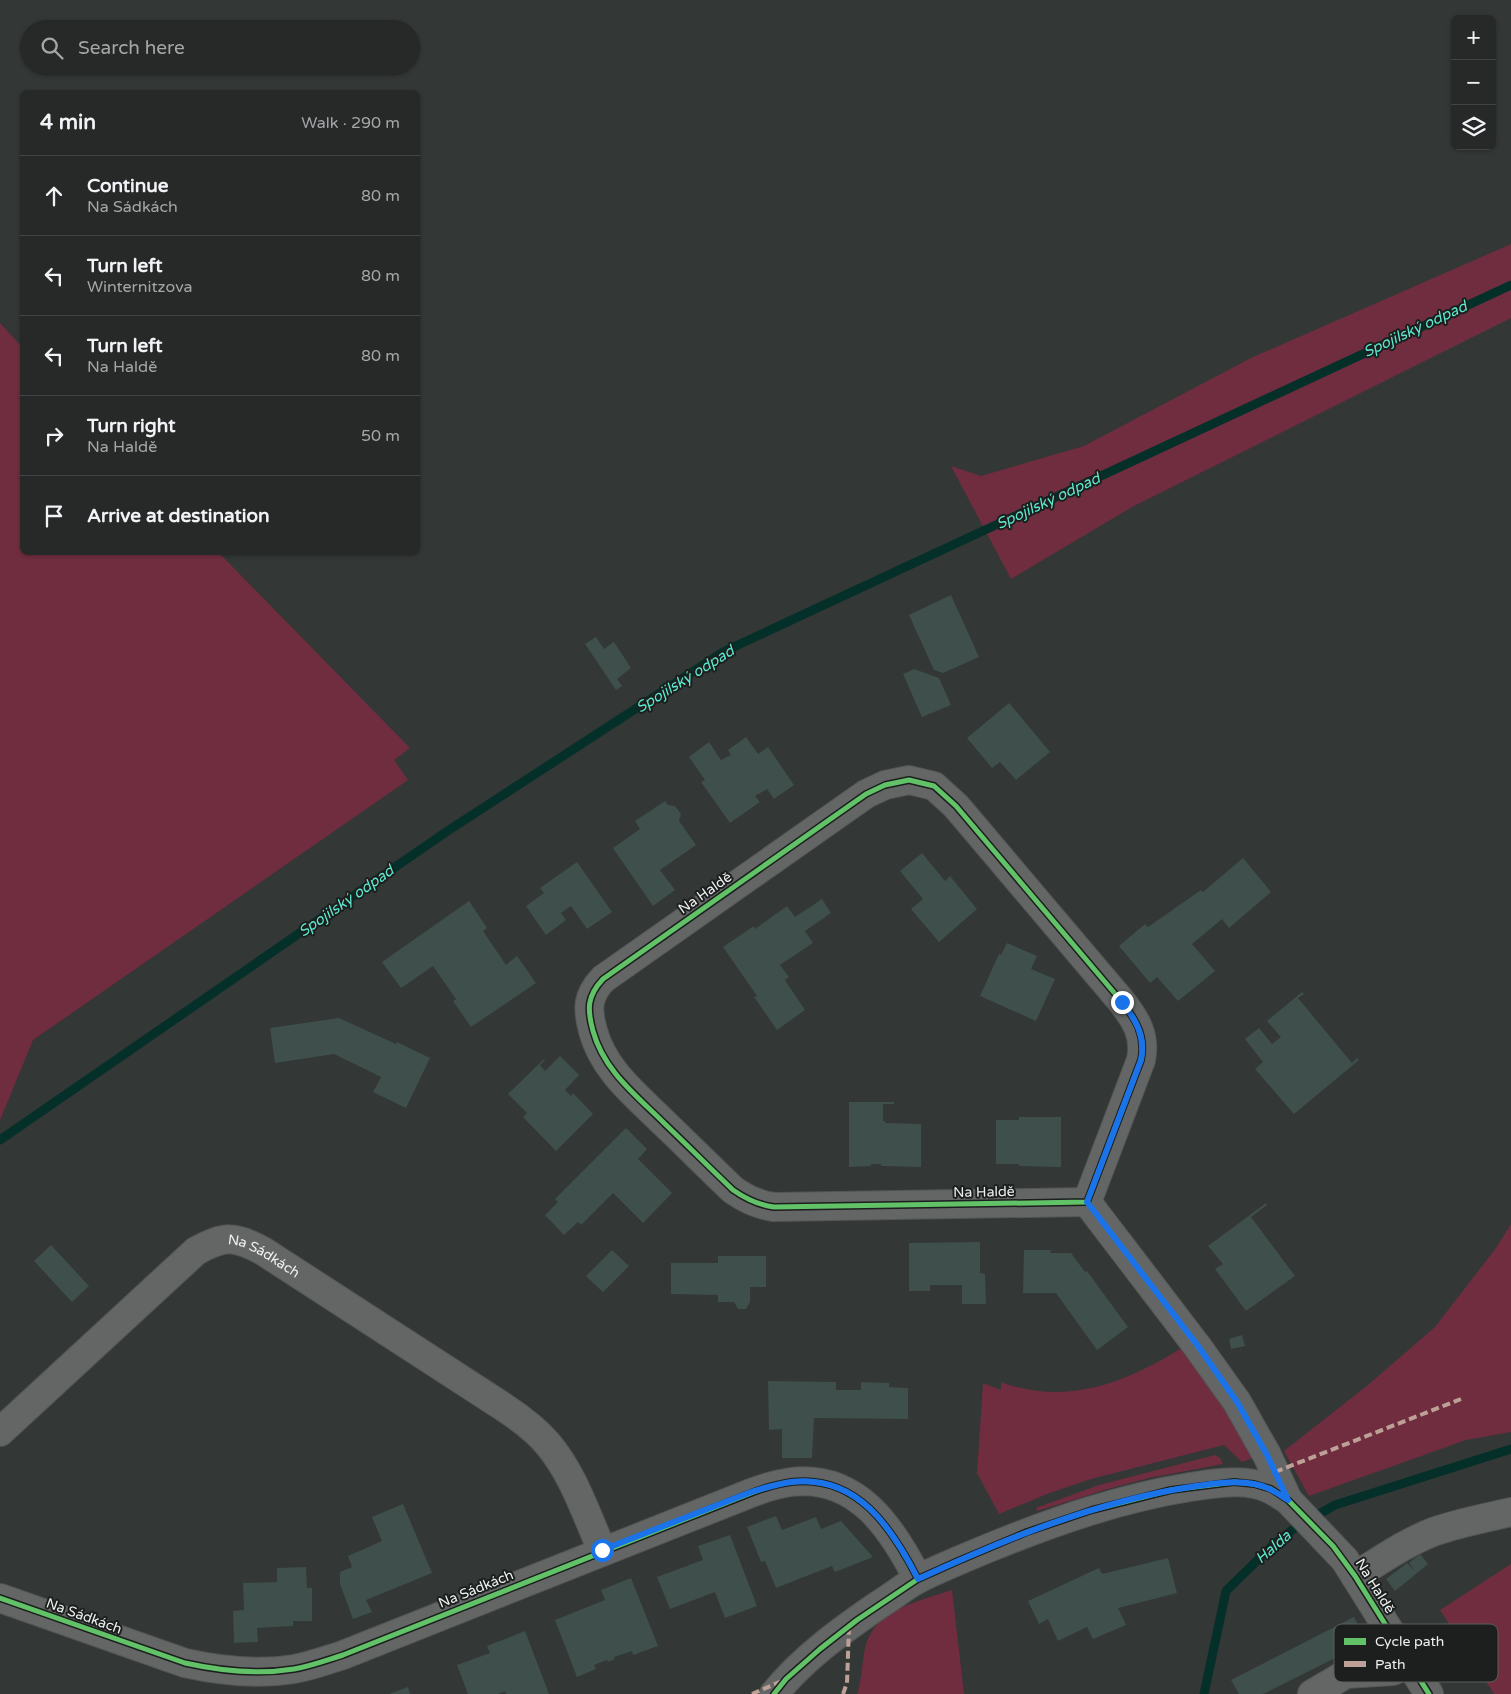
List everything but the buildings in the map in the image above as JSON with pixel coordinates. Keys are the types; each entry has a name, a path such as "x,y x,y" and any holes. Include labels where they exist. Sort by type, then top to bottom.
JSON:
{"street":[{"name":"Na Haldě","path":"909,780 934,786 956,806 1122,1002 1141,1032 1143,1052 1141,1060 1087,1202 774,1207 752,1202 733,1190 609,1067 598,1048 591,1024 589,1004 592,994 603,978 866,794 885,785 909,780"},
{"name":"Na Haldě","path":"1087,1202 1198,1346 1237,1402 1267,1455 1288,1500 1333,1546 1356,1576 1386,1624"},
{"name":"Na Sádkách","path":"0,1432 196,1251 211,1243 226,1239 238,1240 263,1251 505,1408 532,1428 546,1442 567,1473 602,1550"},
{"name":"Na Sádkách","path":"0,1598 185,1664 236,1672 294,1668 343,1655 602,1550 766,1488 793,1482 814,1482 834,1486 853,1495 866,1505 892,1533 904,1551 918,1579"},
{"path":"774,1694 786,1679 820,1649 858,1620 918,1579 1056,1521 1171,1490 1234,1482 1254,1484 1271,1489 1288,1500"},
{"path":"1356,1576 1408,1543 1432,1532 1459,1523 1511,1512"},
{"path":"1312,1694 1334,1681"},
{"name":"Na Haldě","path":"1422,1682 1429,1694"}],"shaded area":[{"path":"1511,244 1511,318 1132,507 1011,579 951,466 981,476 1084,446 1251,358"},
{"path":"0,323 20,345 20,555 221,555 410,748 394,760 408,780 33,1040 0,1120"},
{"path":"1511,1224 1511,1432 1466,1440 1309,1496 1284,1451 1368,1385 1435,1327 1496,1248"},
{"path":"1183,1348 1231,1415 1252,1454 1252,1458 1242,1462 1224,1445 1091,1479 1047,1494 999,1514 977,1473 983,1383 1001,1390 1001,1382 1021,1388 1059,1392 1097,1387 1134,1374"},
{"path":"1215,1455 1220,1458 1223,1464 1149,1478 1037,1511 1036,1508 1099,1485"},
{"path":"1511,1564 1511,1694 1494,1694 1486,1682 1498,1682 1498,1624 1449,1624 1440,1610"},
{"path":"952,1590 964,1694 857,1694 865,1648 870,1635 878,1624 900,1608"}],"waterway":[{"name":"Spojilský odpad","path":"0,1140 446,832 723,652 1511,285"},
{"name":"Halda","path":"1204,1694 1226,1591 1273,1545 1296,1527 1335,1505 1511,1449"}],"marked path":[{"path":"1087,1202 1197,1346 1237,1402 1267,1455"},
{"path":"1275,1472 1461,1399"},
{"path":"843,1694 847,1683 849,1626"},
{"path":"752,1694 782,1681"}],"cycle path":[{"path":"909,780 934,786 956,806 1122,1002 1132,1015 1139,1029 1142,1043 1141,1060 1087,1202 774,1207 757,1203 733,1190 632,1092 613,1070 598,1045 589,1009 591,997 603,979 866,794 885,785 909,780"},
{"path":"0,1598 185,1663 239,1671 266,1672 294,1669 343,1655 751,1493 791,1482 814,1482 835,1487 853,1496 870,1508 896,1541 918,1579"},
{"path":"774,1694 786,1679 820,1649 857,1620 918,1579 1027,1532 1092,1510 1171,1490 1234,1482 1254,1484 1271,1489 1288,1500 1333,1546 1355,1576 1385,1624"},
{"path":"1421,1682 1429,1694"}],"route":[{"path":"602,1550 751,1492 793,1482 814,1482 834,1486 853,1495 866,1505 892,1533 904,1551 918,1579 1056,1521 1171,1490 1234,1482 1254,1484 1271,1489 1288,1500 1267,1455 1237,1402 1198,1346 1087,1202 1143,1052 1141,1032 1129,1010 1122,1002"}]}
